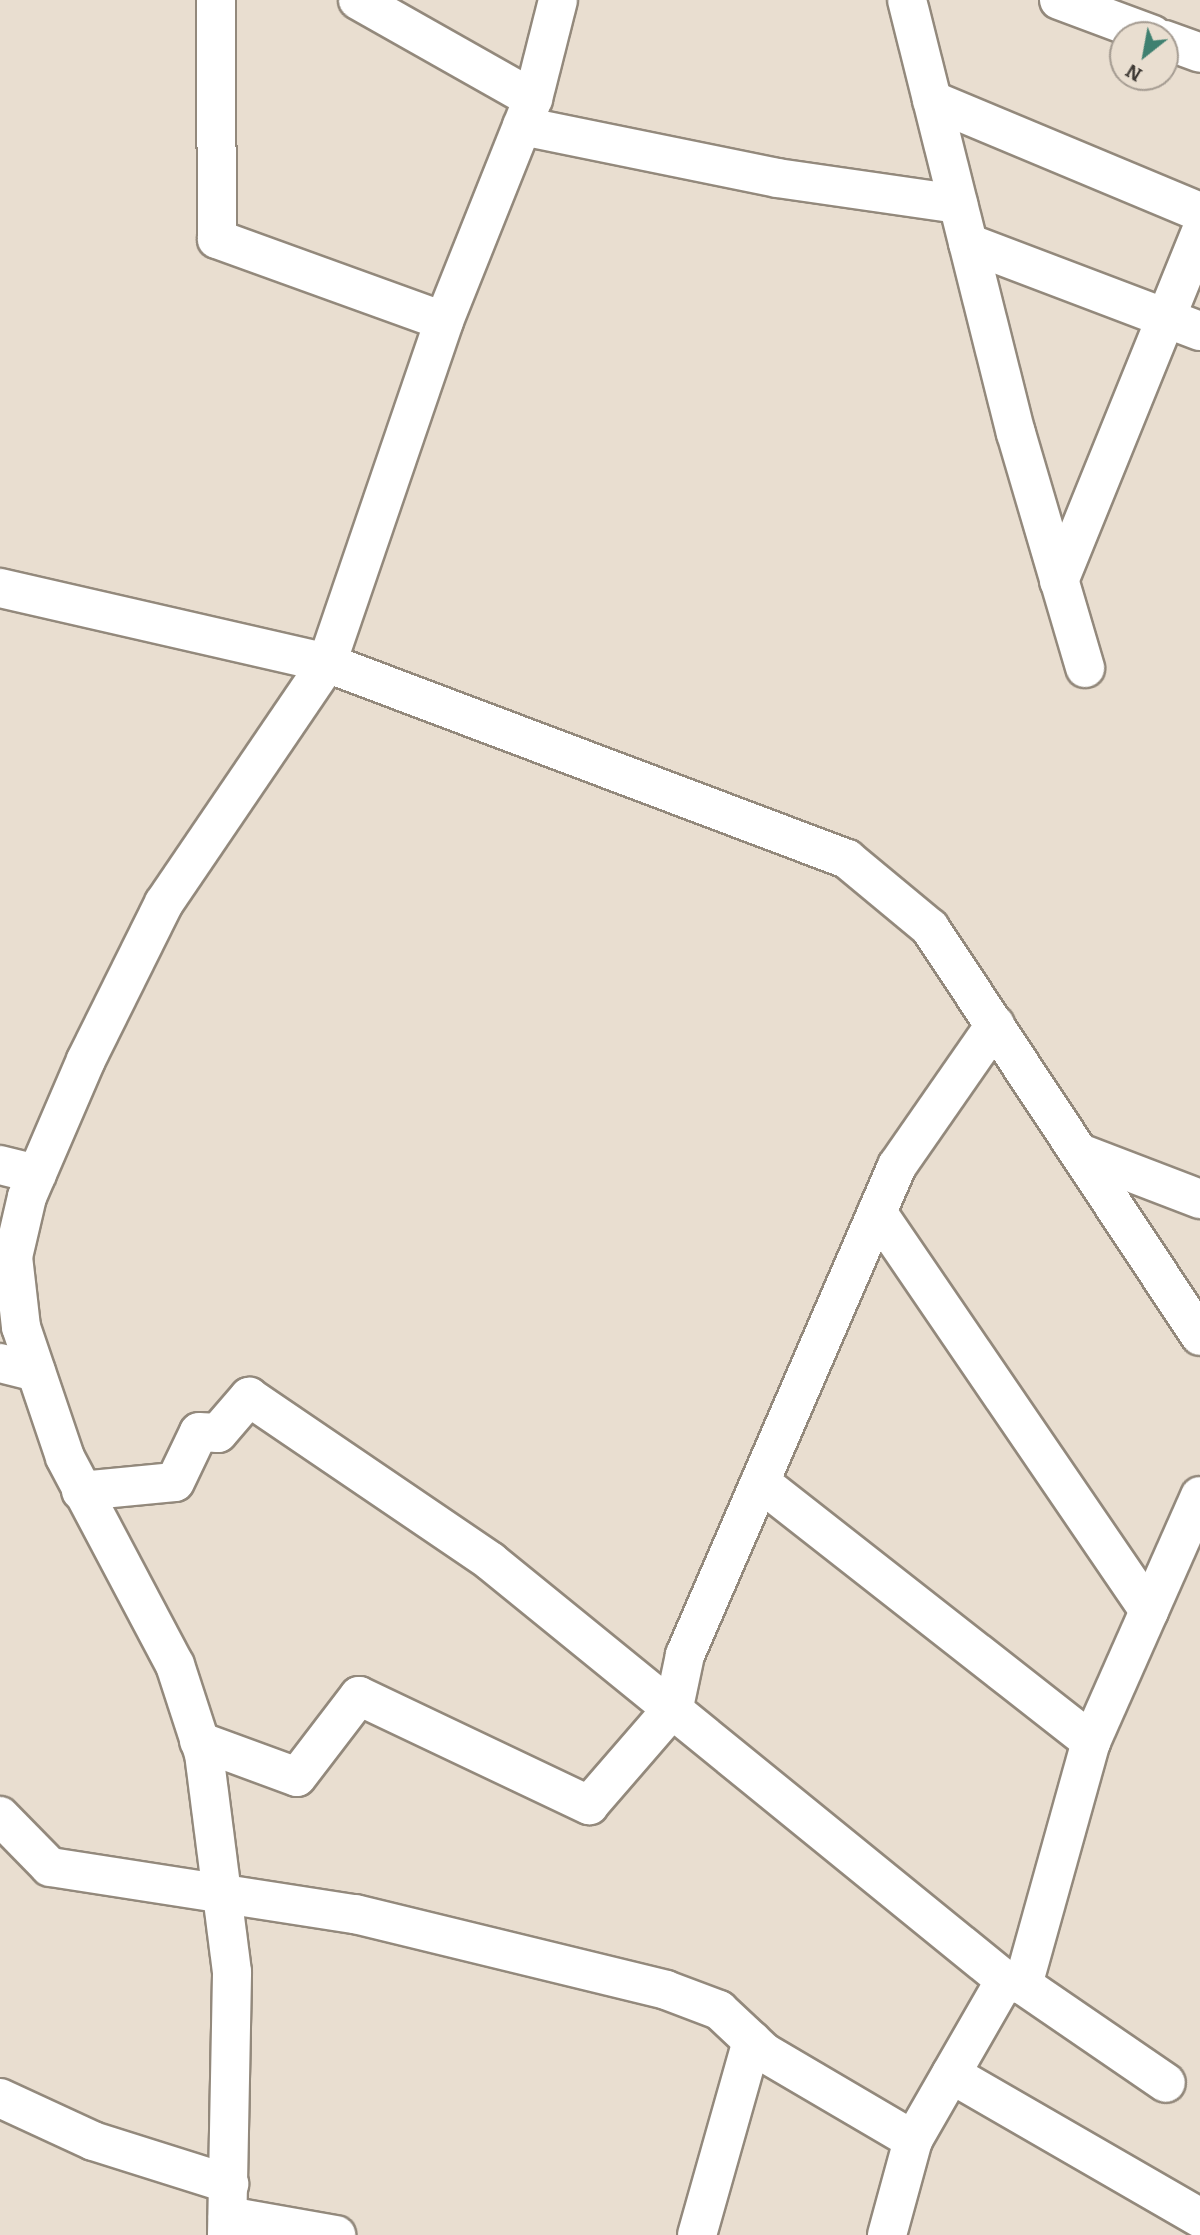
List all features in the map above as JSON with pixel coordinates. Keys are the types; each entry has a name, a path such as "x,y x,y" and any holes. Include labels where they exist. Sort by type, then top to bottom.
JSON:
{"main road":[{"path":"216,0 217,239 444,321"},
{"path":"358,0 527,113 778,178 958,204"},
{"path":"228,2212 232,1972 224,1892 200,1741 175,1665 18,1367 21,1327 13,1257 16,1233 37,1174 86,1060 164,903 327,663 444,321 527,113 558,0"},
{"path":"907,0 968,243 1059,582 1085,668"},
{"path":"1059,0 1115,21"},
{"path":"1179,45 1200,53"},
{"path":"932,100 1200,212"},
{"path":"1059,582 1183,324 1200,234"},
{"path":"968,243 1183,324"},
{"path":"0,588 327,663 847,859 930,928 1200,1336"},
{"path":"200,1741 297,1777 359,1696 589,1805 674,1707 685,1655 897,1166 995,1026"},
{"path":"1080,1153 1200,1199"},
{"path":"0,1165 37,1174"},
{"path":"877,1212 1149,1611"},
{"path":"81,1491 176,1482 199,1432 218,1433 249,1397 490,1561 1014,1983 1166,2083"},
{"path":"760,1482 1091,1742"},
{"path":"887,2235 913,2140 951,2074 1014,1983 1091,1742 1200,1496"},
{"path":"0,1816 50,1867 355,1914 666,1990 719,2010 752,2041 913,2140"},
{"path":"697,2235 752,2041"},
{"path":"951,2074 1200,2218"},
{"path":"0,2098 93,2141 228,2212 336,2235"}]}
